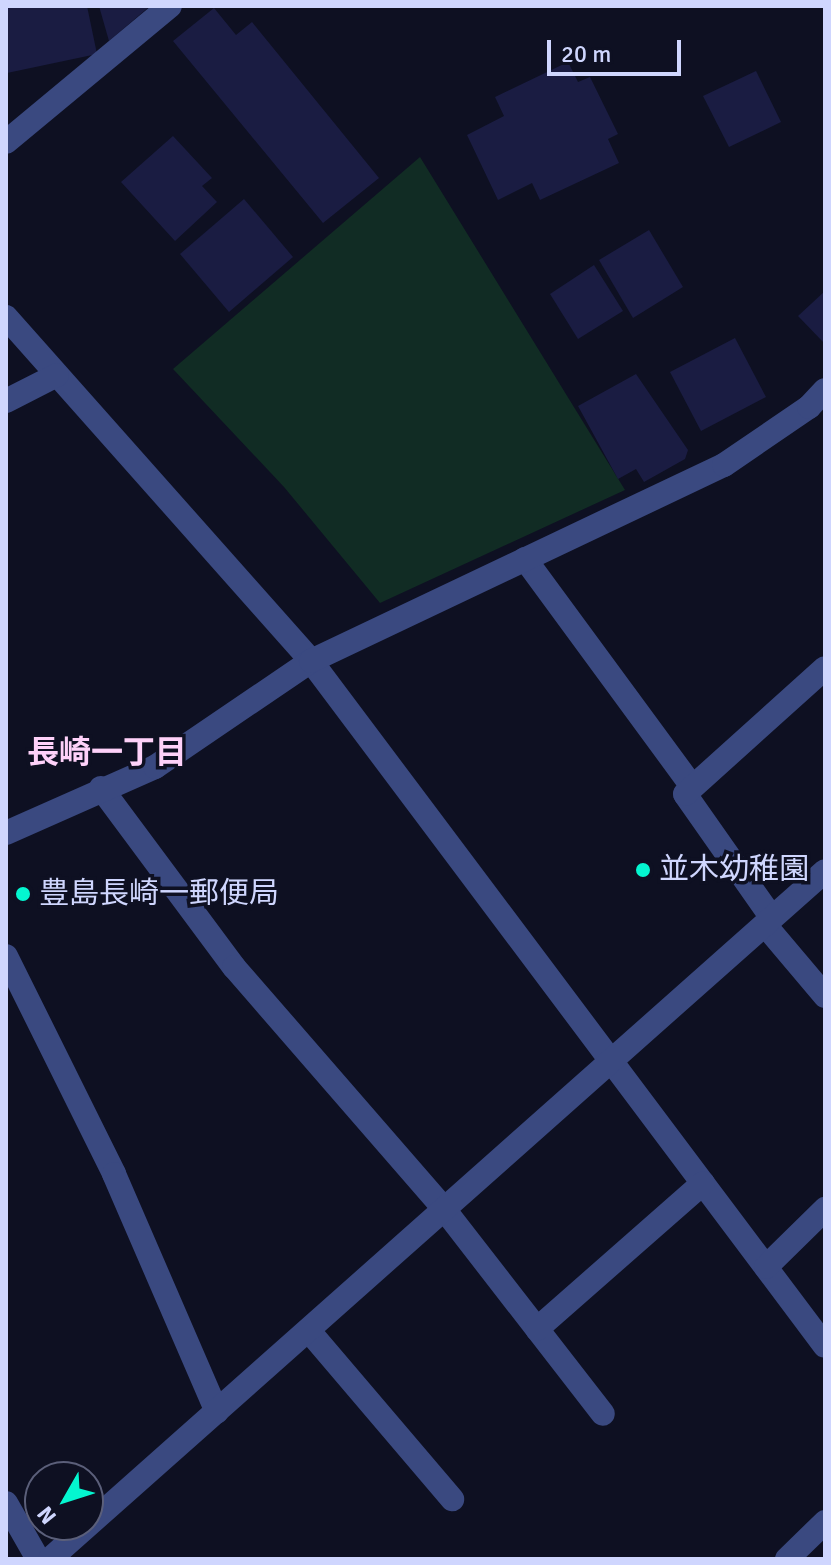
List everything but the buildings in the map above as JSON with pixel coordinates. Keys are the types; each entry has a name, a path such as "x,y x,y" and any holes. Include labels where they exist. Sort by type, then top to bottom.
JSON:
{"street":[{"path":"6,142 170,6"},
{"path":"6,317 311,661 825,1346"},
{"path":"6,401 57,375"},
{"path":"6,833 101,788 155,767 311,661 737,458 809,407 825,390"},
{"path":"525,559 692,786"},
{"path":"825,668 685,794 769,922 825,996"},
{"path":"101,788 234,967 444,1209 603,1414"},
{"path":"50,1559 825,871"},
{"path":"6,956 114,1174 217,1412"},
{"path":"537,1329 703,1183"},
{"path":"766,1267 825,1209"},
{"path":"309,1331 452,1499"},
{"path":"6,1503 38,1559"},
{"path":"787,1559 825,1522"}],"green space":[{"path":"420,157 625,490 380,603 284,487 173,369"}],"place":[{"name":"並木幼稚園","path":"643,870"},
{"name":"豊島長崎一郵便局","path":"23,894"}],"district":[{"name":"長崎一丁目","path":"107,753"}]}
